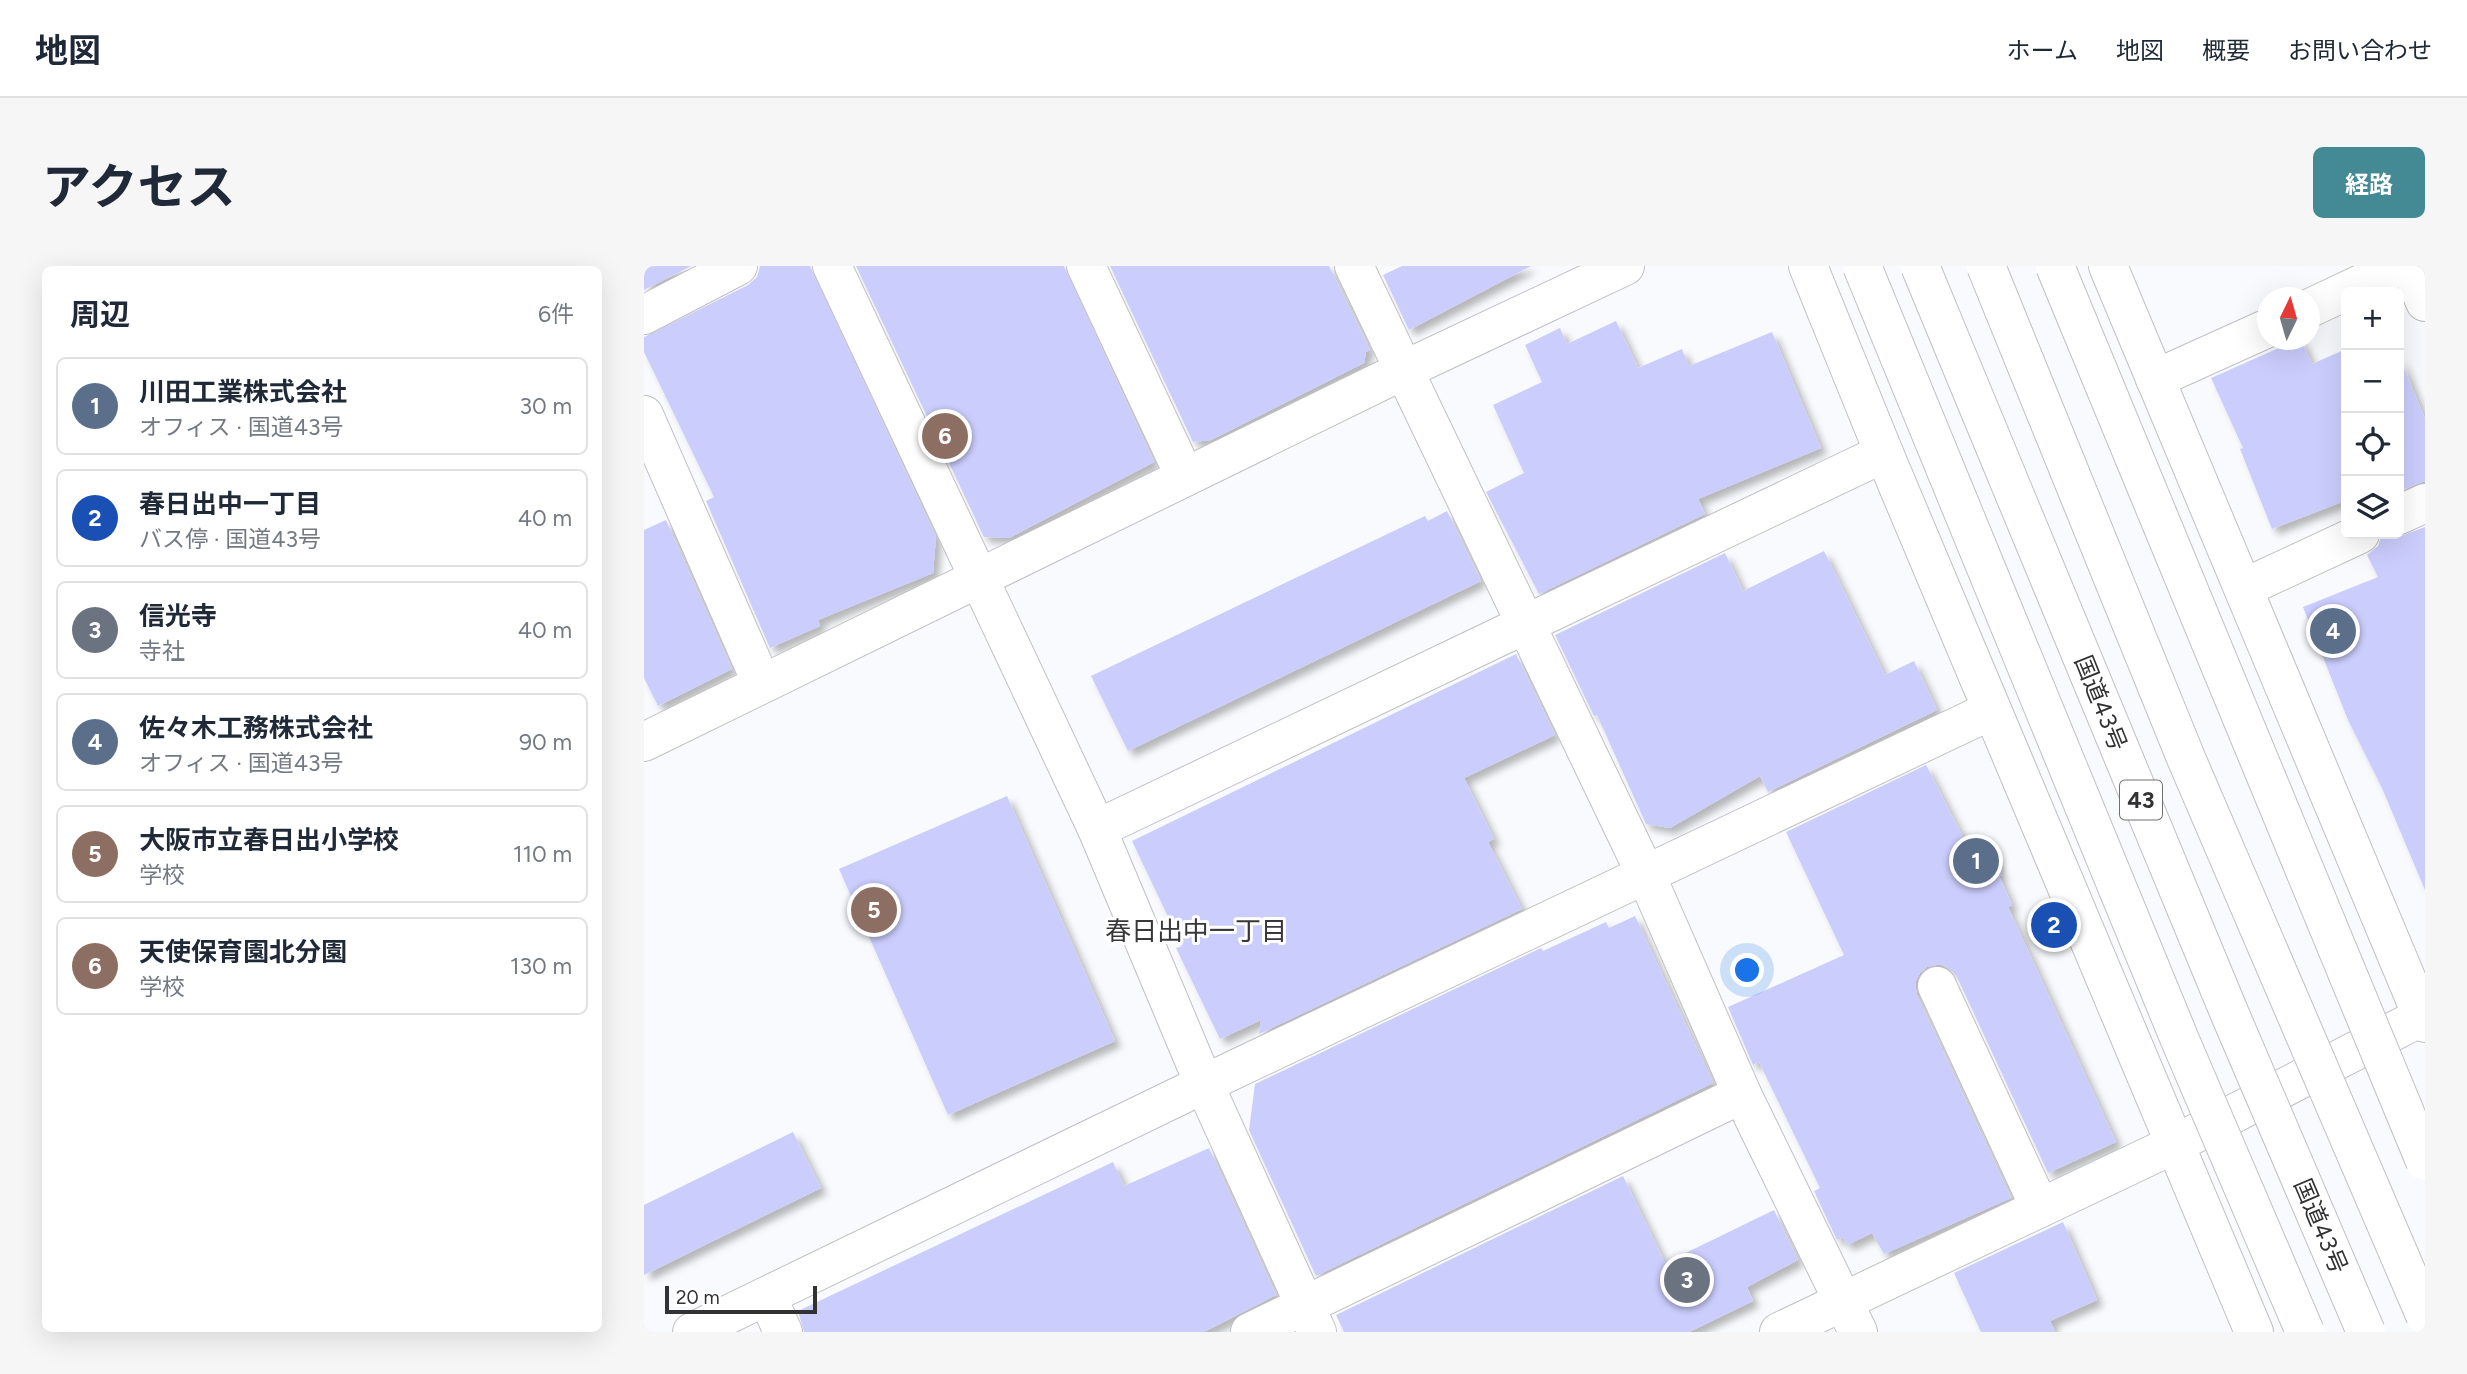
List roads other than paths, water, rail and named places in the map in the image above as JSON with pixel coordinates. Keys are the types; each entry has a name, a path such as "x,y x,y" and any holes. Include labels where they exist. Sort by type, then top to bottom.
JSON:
{"main road":[{"path":"644,315 738,266"},
{"path":"832,266 1097,829 1204,1084 1311,1319"},
{"path":"1086,266 1185,477"},
{"path":"1354,266 1646,875 1742,1094 1851,1317"},
{"path":"644,742 1404,370 1625,266"},
{"path":"1808,266 2254,1332"},
{"name":"43","path":"1862,266 2180,1040 2305,1332"},
{"name":"国道43号","path":"1920,266 2224,1000 2366,1332"},
{"name":"43","path":"1986,266 2186,758 2425,1315"},
{"path":"2055,266 2425,1161"},
{"path":"1779,1332 1851,1317 2040,1208 2097,1197 2175,1144 2424,1018 2108,266"},
{"path":"2320,303 2399,266"},
{"path":"2410,266 2425,302"},
{"path":"2155,379 2257,333"},
{"path":"644,415 762,684"},
{"path":"1097,829 1884,453"},
{"path":"2404,513 2425,503"},
{"path":"2244,588 2349,539"},
{"path":"692,1332 1204,1084 1992,710"},
{"path":"1937,986 2040,1208"},
{"path":"1250,1332 1311,1319 1742,1094"},
{"path":"767,1296 783,1332"}],"place":[{"name":"天使保育園北分園","path":"945,436"},
{"name":"佐々木工務株式会社","path":"2333,631"},
{"name":"川田工業株式会社","path":"1976,861"},
{"name":"大阪市立春日出小学校","path":"874,910"},
{"name":"春日出中一丁目","path":"2054,925"},
{"name":"信光寺","path":"1687,1280"}],"district":[{"name":"春日出中一丁目","path":"1196,931"}]}
